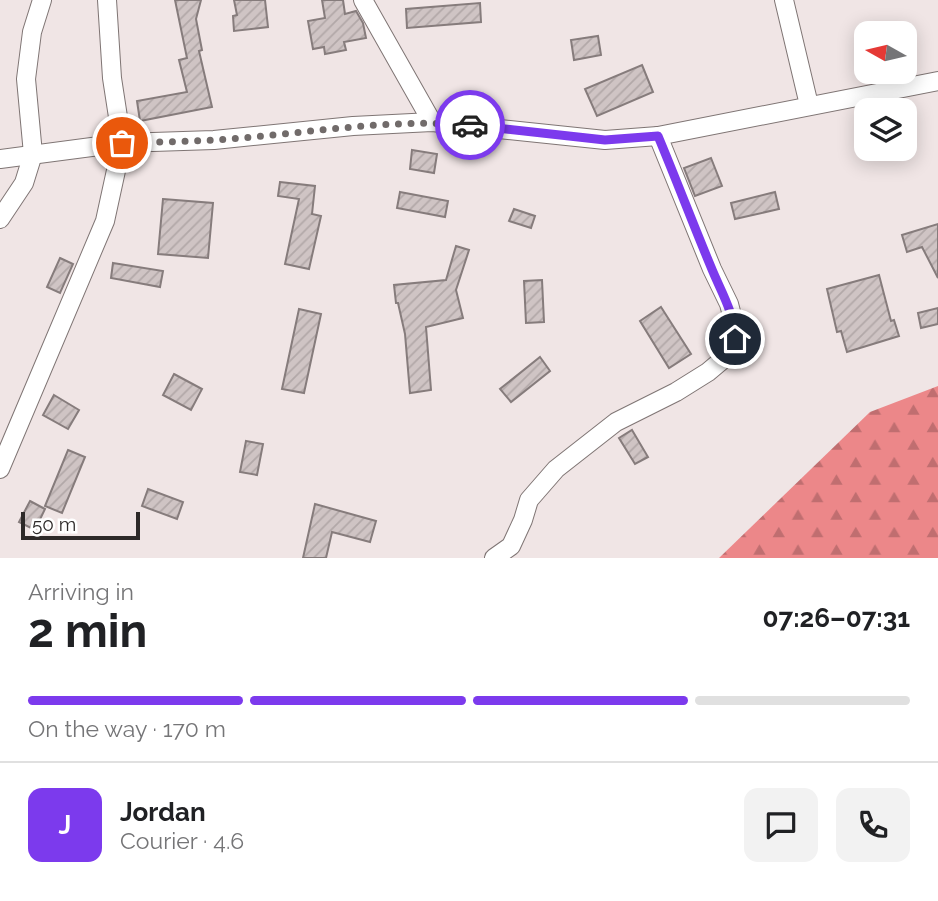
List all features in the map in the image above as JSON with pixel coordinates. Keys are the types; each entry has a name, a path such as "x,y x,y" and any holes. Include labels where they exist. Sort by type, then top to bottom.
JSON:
{"street":[{"path":"0,219 24,183 33,154 26,79 32,32 42,0"},
{"path":"0,469 105,221 122,143 112,78 107,0"},
{"path":"363,0 432,122"},
{"path":"784,0 809,105"},
{"path":"0,159 122,143 214,140 353,126 432,122 605,140 658,136 938,81"},
{"path":"494,558 511,546 529,499 556,469 616,422 676,392 708,372 727,356 735,339 729,304 658,136"}],"green space":[{"path":"938,386 938,558 719,558 870,412"}],"building":[{"path":"175,0 201,0 196,19 202,50 199,51 212,107 140,121 137,101 187,92 179,60 187,58"},
{"path":"234,0 265,0 268,27 234,31 233,16 237,15"},
{"path":"322,0 343,0 345,14 356,11 363,23 366,38 344,42 346,50 325,54 324,47 313,49 308,21 325,18"},
{"path":"480,3 481,22 407,28 406,9"},
{"path":"598,36 601,55 574,60 571,40"},
{"path":"642,65 653,92 597,116 585,89"},
{"path":"412,150 437,154 434,173 410,169"},
{"path":"711,158 722,186 695,196 684,168"},
{"path":"280,182 315,186 312,214 321,216 309,269 285,264 299,199 278,196"},
{"path":"400,192 448,201 445,217 397,208"},
{"path":"775,192 779,209 735,219 731,203"},
{"path":"163,199 213,203 208,258 158,254"},
{"path":"514,209 535,216 531,228 509,221"},
{"path":"938,224 938,278 922,247 907,252 902,235"},
{"path":"456,246 469,250 456,290 463,318 426,327 431,390 410,393 405,334 394,285 446,280"},
{"path":"60,258 73,264 60,293 47,287"},
{"path":"113,263 163,271 160,287 111,278"},
{"path":"879,275 891,321 894,320 899,336 847,352 841,331 837,332 827,289"},
{"path":"542,280 544,322 526,323 524,281"},
{"path":"661,307 691,354 669,368 640,321"},
{"path":"938,308 938,324 921,328 918,313"},
{"path":"299,309 321,314 304,393 282,389"},
{"path":"540,357 550,371 511,402 500,389"},
{"path":"174,374 202,389 191,410 163,395"},
{"path":"54,395 79,410 68,429 43,415"},
{"path":"632,430 648,457 635,464 619,438"},
{"path":"246,441 263,444 257,475 240,472"},
{"path":"68,450 85,457 62,513 45,506"},
{"path":"148,489 183,502 177,519 142,506"},
{"path":"30,501 45,509 35,530 19,522"},
{"path":"315,504 376,521 370,542 332,532 326,558 303,558"}],"way so far":[{"path":"122,143 214,140 353,126 432,122 470,125"}],"route":[{"path":"470,125 605,140 658,136 729,304 735,339"}]}
